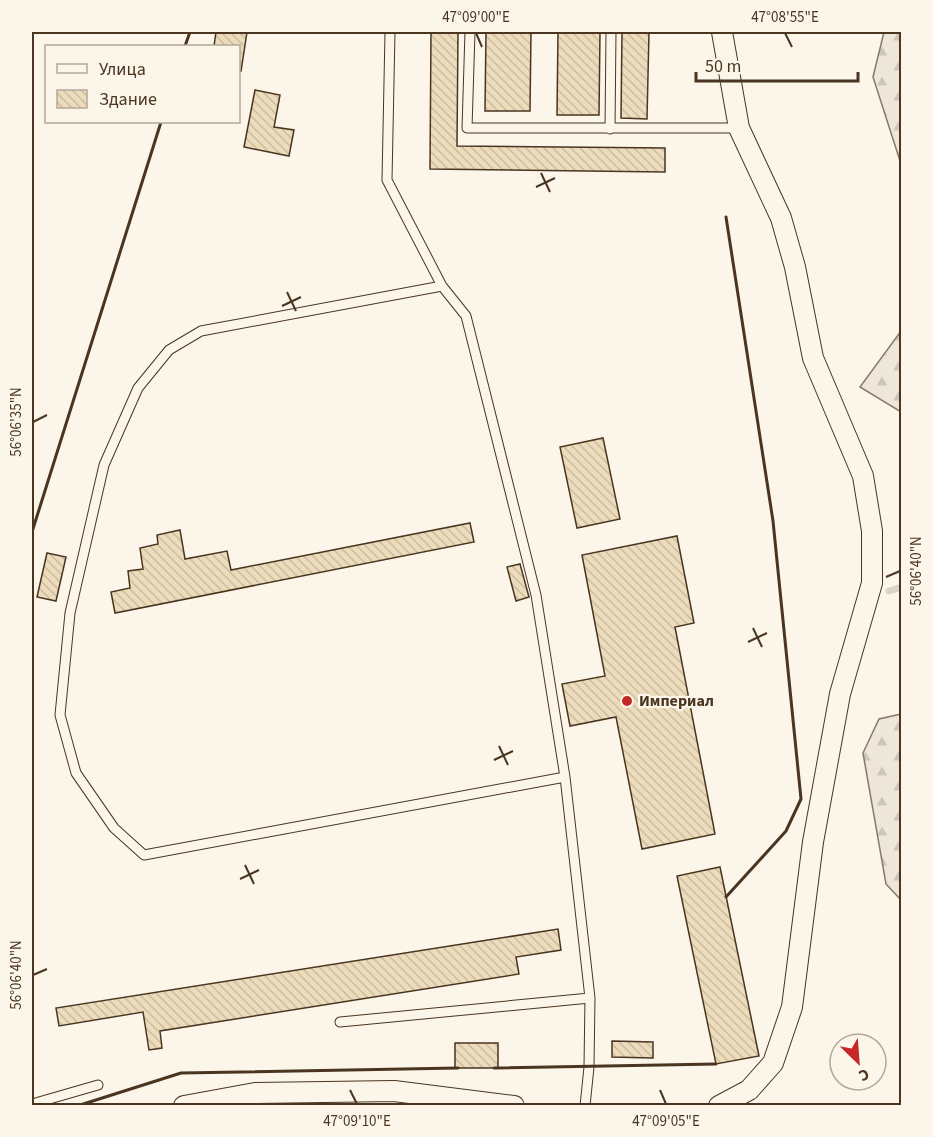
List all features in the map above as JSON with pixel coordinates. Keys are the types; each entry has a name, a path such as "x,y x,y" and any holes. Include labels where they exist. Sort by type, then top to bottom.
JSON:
{"street":[{"path":"719,1106 749,1090 773,1063 792,1006 813,842 840,694 872,583 872,531 863,476 813,358 795,267 781,218 739,128 722,32"},
{"path":"184,1106 255,1093 394,1091 514,1106"}],"lane":[{"path":"390,32 387,180 442,286 466,316 534,584 564,777 590,998 589,1066 585,1106"},
{"path":"470,32 467,129 739,128"},
{"path":"610,129 611,32"},
{"path":"442,286 201,331 169,350 138,388 104,465 69,613 60,716 76,773 114,828 144,855 564,777"},
{"path":"340,1022 590,998"},
{"path":"32,1104 98,1085"}],"green space":[{"path":"884,32 901,32 901,164 873,77"},
{"path":"901,331 901,412 860,387"},
{"path":"902,714 901,900 886,884 863,753 879,719"}],"building":[{"path":"216,32 247,32 241,71 240,45 214,45"},
{"path":"431,32 458,32 457,146 665,148 665,172 430,169"},
{"path":"486,32 531,32 530,111 485,111"},
{"path":"558,32 600,32 599,115 557,115"},
{"path":"622,32 649,32 647,119 621,118"},
{"path":"255,90 280,95 274,127 294,130 289,156 244,147"},
{"path":"603,438 620,519 577,528 560,447"},
{"path":"470,523 474,542 115,613 111,592 130,588 128,571 143,569 140,548 158,544 157,535 180,530 185,559 227,551 231,570"},
{"name":"Империал","path":"677,536 694,623 675,627 715,834 642,849 616,717 570,726 562,684 605,676 582,555"},
{"path":"47,553 66,557 56,601 37,597"},
{"path":"520,564 529,597 516,601 507,567"},
{"path":"720,867 759,1056 716,1064 677,876"},
{"path":"558,929 561,950 516,957 519,974 160,1031 162,1048 149,1050 143,1012 59,1026 56,1008"},
{"path":"612,1041 653,1042 653,1058 612,1057"},
{"path":"455,1043 498,1043 498,1068 455,1068"}],"waterway":[{"path":"889,591 902,587"}],"wall":[{"path":"185,45 190,32"},
{"path":"32,532 161,123"},
{"path":"726,217 773,521 801,799 786,831 726,897"},
{"path":"494,1068 716,1064"},
{"path":"77,1106 181,1073 458,1068"}],"place":[{"name":"Империал","path":"627,701"}]}
